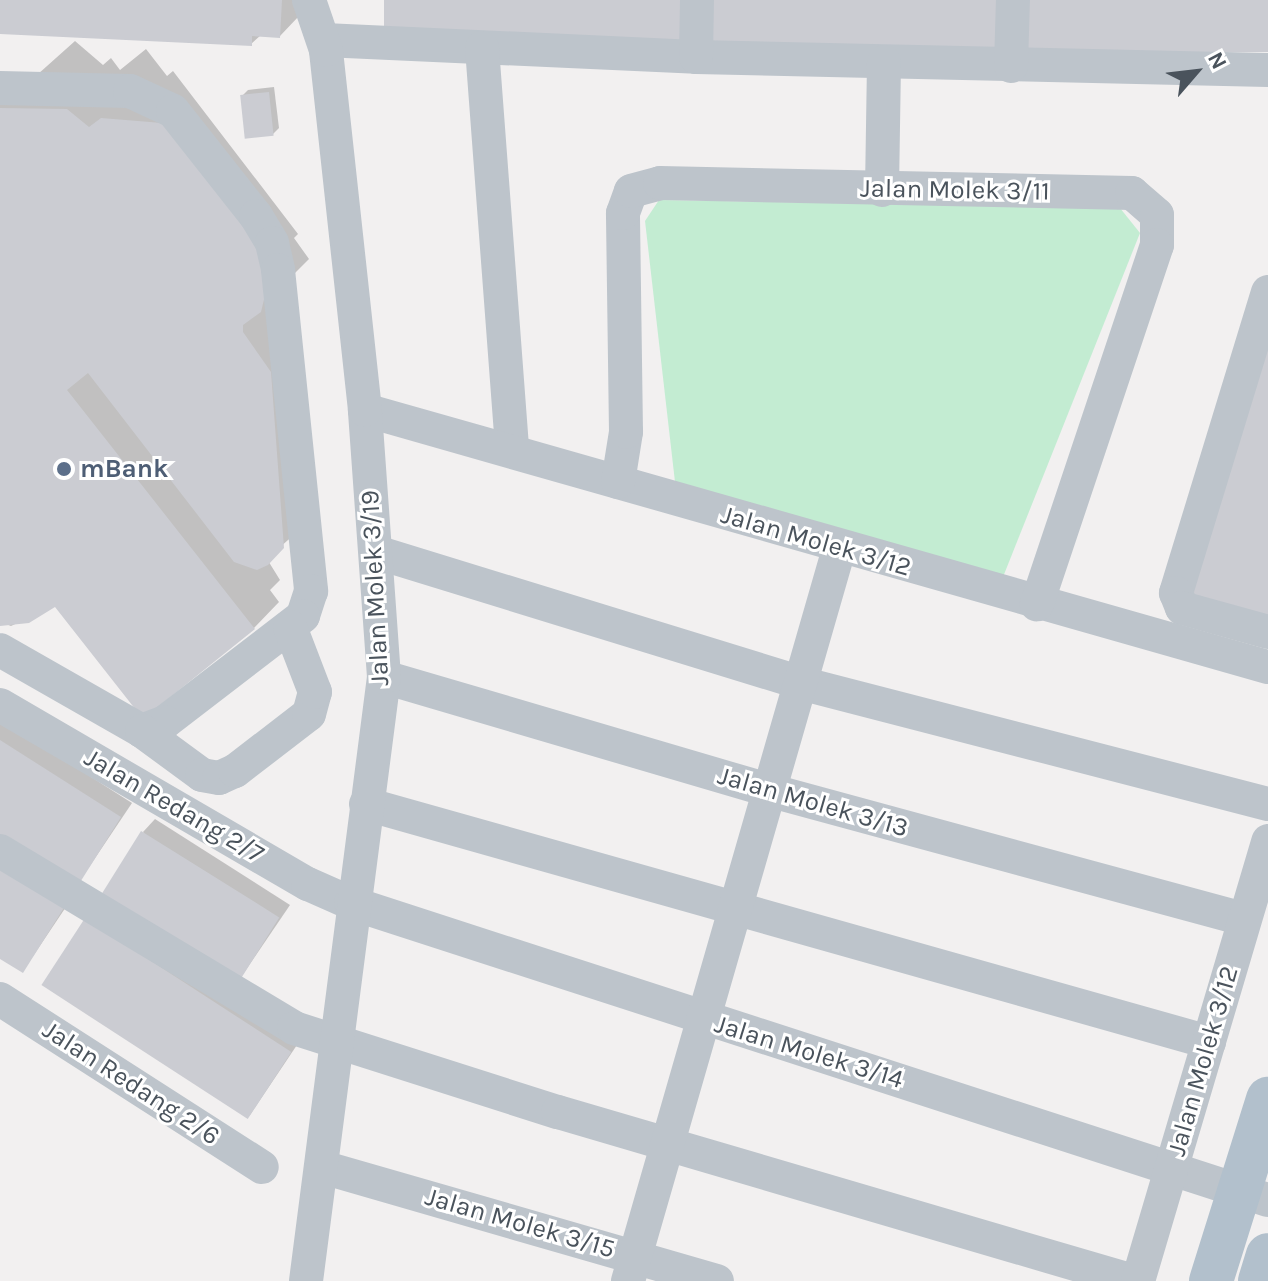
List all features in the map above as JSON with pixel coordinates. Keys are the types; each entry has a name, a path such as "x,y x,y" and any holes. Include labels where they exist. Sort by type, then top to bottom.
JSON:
{"main road":[{"path":"1211,1281 1253,1194 1268,1099"},
{"path":"1260,1281 1268,1255"}],"street":[{"name":"Jalan Molek 3/19","path":"306,1281 337,1042 351,903 384,677 365,410 324,39 309,0"},
{"name":"Jalan Molek 3/19","path":"324,39 338,0"},
{"path":"696,57 697,0"},
{"path":"1011,66 1013,0"},
{"path":"324,39 696,57 1268,70"},
{"path":"482,48 512,448"},
{"path":"882,190 884,62"},
{"path":"0,88 130,91 173,111 272,243 311,591 303,616 290,627 165,722 142,731"},
{"name":"Jalan Molek 3/11","path":"618,482 626,432 623,213 631,191 660,183 1132,193 1157,215 1157,245 1037,604"},
{"path":"1268,292 1176,593 1182,608 1268,632"},
{"name":"Jalan Molek 3/12","path":"365,410 512,448 839,549 1268,667"},
{"path":"632,1269 671,1143 735,909 804,684 839,549"},
{"path":"376,552 804,684 1268,804"},
{"path":"0,650 142,731 202,775 219,778 235,771 309,714 315,692 290,627"},
{"name":"Jalan Molek 3/13","path":"384,677 772,791 1244,919"},
{"name":"Jalan Redang 2/7","path":"0,705 308,884 351,903"},
{"path":"366,804 1209,1042"},
{"name":"Jalan Molek 3/12","path":"1136,1281 1268,841"},
{"path":"0,851 294,1028 1136,1281"},
{"name":"Jalan Molek 3/14","path":"351,903 705,1020 1172,1165 1253,1194"},
{"name":"Jalan Redang 2/6","path":"0,999 262,1167"},
{"name":"Jalan Molek 3/15","path":"322,1167 632,1269 717,1281"}],"green space":[{"path":"659,200 1120,208 1140,233 1003,577 675,482 645,221"}],"building":[{"path":"0,0 282,0 280,38 252,36 252,46 0,34"},
{"path":"384,0 684,0 684,40 384,33"},
{"path":"702,0 1002,0 1001,49 701,42"},
{"path":"1020,0 1268,0 1268,52 1020,52"},
{"path":"269,92 274,136 245,139 240,95"},
{"name":"mBank","path":"0,108 67,109 89,127 101,118 162,123 255,239 267,287 261,312 243,325 243,332 271,372 284,548 268,565 257,570 234,562 88,373 67,390 255,629 143,719 55,607 29,623 0,626"},
{"path":"1268,312 1268,625 1183,599"},
{"path":"0,740 121,817 79,884 0,835"},
{"path":"141,831 279,917 237,984 99,898"},
{"path":"0,864 65,906 23,973 0,959"},
{"path":"85,918 291,1052 248,1119 41,985"}],"place":[{"name":"mBank","path":"64,469"}]}
